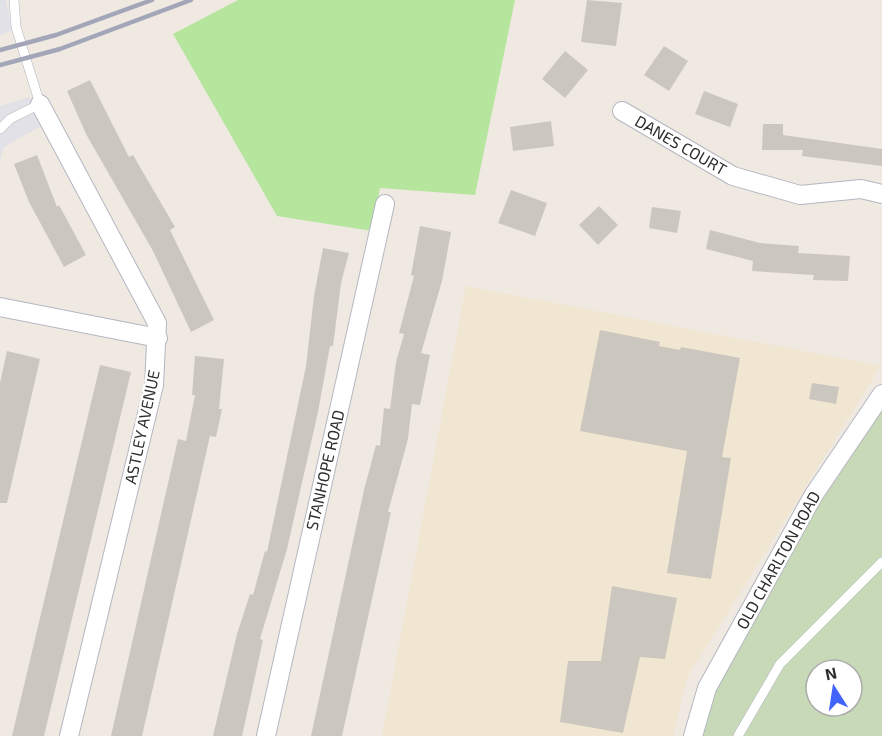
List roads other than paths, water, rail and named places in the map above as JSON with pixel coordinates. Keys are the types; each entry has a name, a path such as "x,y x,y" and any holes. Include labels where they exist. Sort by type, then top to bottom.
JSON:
{"street":[{"name":"ASTLEY AVENUE","path":"40,104 157,323 158,338 154,385 69,736"},
{"name":"DANES COURT","path":"622,111 733,176 800,195 861,189 882,194"},
{"name":"STANHOPE ROAD","path":"266,736 385,204"},
{"path":"0,307 158,338"},
{"name":"OLD CHARLTON ROAD","path":"693,736 707,688 759,598 813,496 882,394"}],"lane":[{"path":"0,129 10,119 40,104 16,27 14,0"},
{"path":"738,736 780,664 882,562"}],"railway":[{"path":"0,50 56,35 152,0"},
{"path":"0,65 60,49 191,0"}]}
